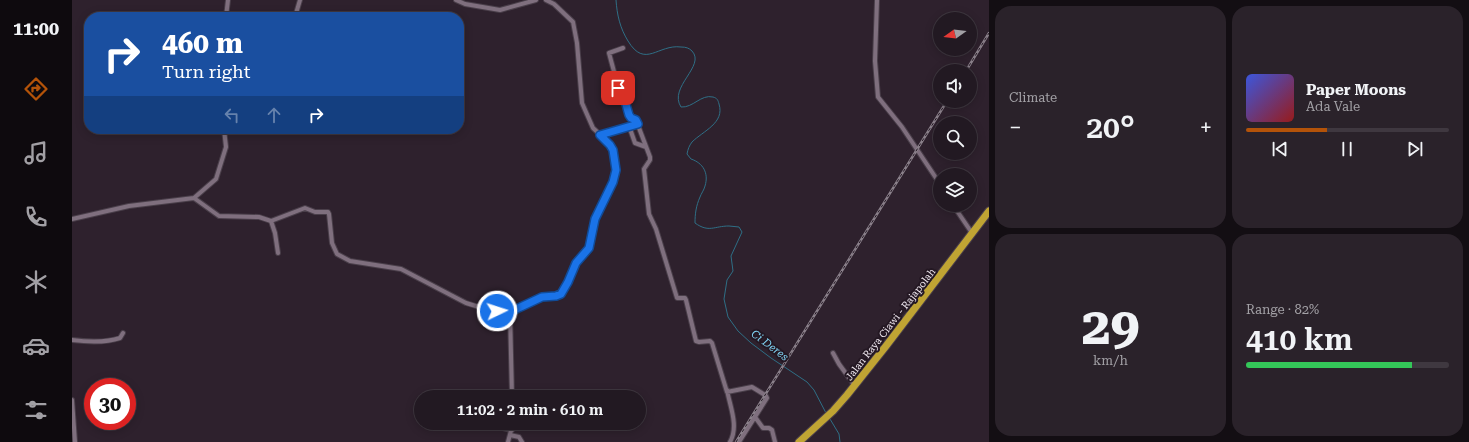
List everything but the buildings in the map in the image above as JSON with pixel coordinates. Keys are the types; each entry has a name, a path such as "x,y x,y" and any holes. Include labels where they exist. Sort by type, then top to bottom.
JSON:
{"highway":[{"name":"Jalan Raya Ciawi - Rajapolah","path":"799,442 833,411 855,386 972,233 988,217"}],"street":[{"path":"227,12 228,0"},
{"path":"296,12 300,0"},
{"path":"456,0 465,4 500,10 536,0"},
{"path":"194,198 220,216 259,217 271,220 304,208 315,212 328,212 332,243 336,252 343,258 358,263 401,269 466,303 481,308 510,312 542,297 561,294 576,263 589,248 595,219 613,182 616,170 613,150 593,128 582,103 577,44 573,22 554,4 546,0"},
{"path":"877,0 875,61 878,97 902,127 933,174"},
{"path":"623,48 609,52 620,94 623,94 629,115 631,118 636,120 638,124 650,157 650,160 644,169 649,214 656,229 677,298 685,298 686,300 696,341 712,342 735,426 734,435 730,442"},
{"path":"600,135 638,124"},
{"path":"629,126 636,143 646,147"},
{"path":"72,219 129,206 194,198 216,179 226,147 225,134"},
{"path":"958,212 972,233"},
{"path":"271,220 278,252"},
{"path":"510,312 512,390"},
{"path":"72,340 92,342 109,340 120,338 123,333"},
{"path":"833,353 855,386"},
{"path":"726,390 729,392 752,386 766,395 767,398 739,442"},
{"path":"72,400 75,442"},
{"path":"755,417 764,428 769,428 772,430 775,442"},
{"path":"508,442 512,430"},
{"path":"510,435 519,437 522,442"}],"waterway":[{"name":"Ci Deres","path":"616,0 621,26 628,41 634,49 640,53 646,54 673,47 686,47 692,51 695,57 694,63 679,92 678,99 681,107 685,107 705,97 714,97 718,100 720,111 719,116 712,126 692,142 687,154 691,159 702,166 706,177 705,187 700,196 697,207 695,223 704,228 724,226 739,227 742,232 731,256 733,271 727,280 724,299 728,317 738,331 751,343 807,382 814,390 826,413"},
{"name":"Ci Deres","path":"830,419 839,434 840,442"}],"railway":[{"path":"970,64 989,33"},
{"path":"736,442 943,108"}],"route":[{"path":"497,311 510,312 537,301 542,297 558,296 561,294 576,263 589,248 595,219 613,182 616,170 615,155 613,150 607,141 600,135 638,124 636,120 631,118 629,115 623,94 620,94 618,88"}]}
